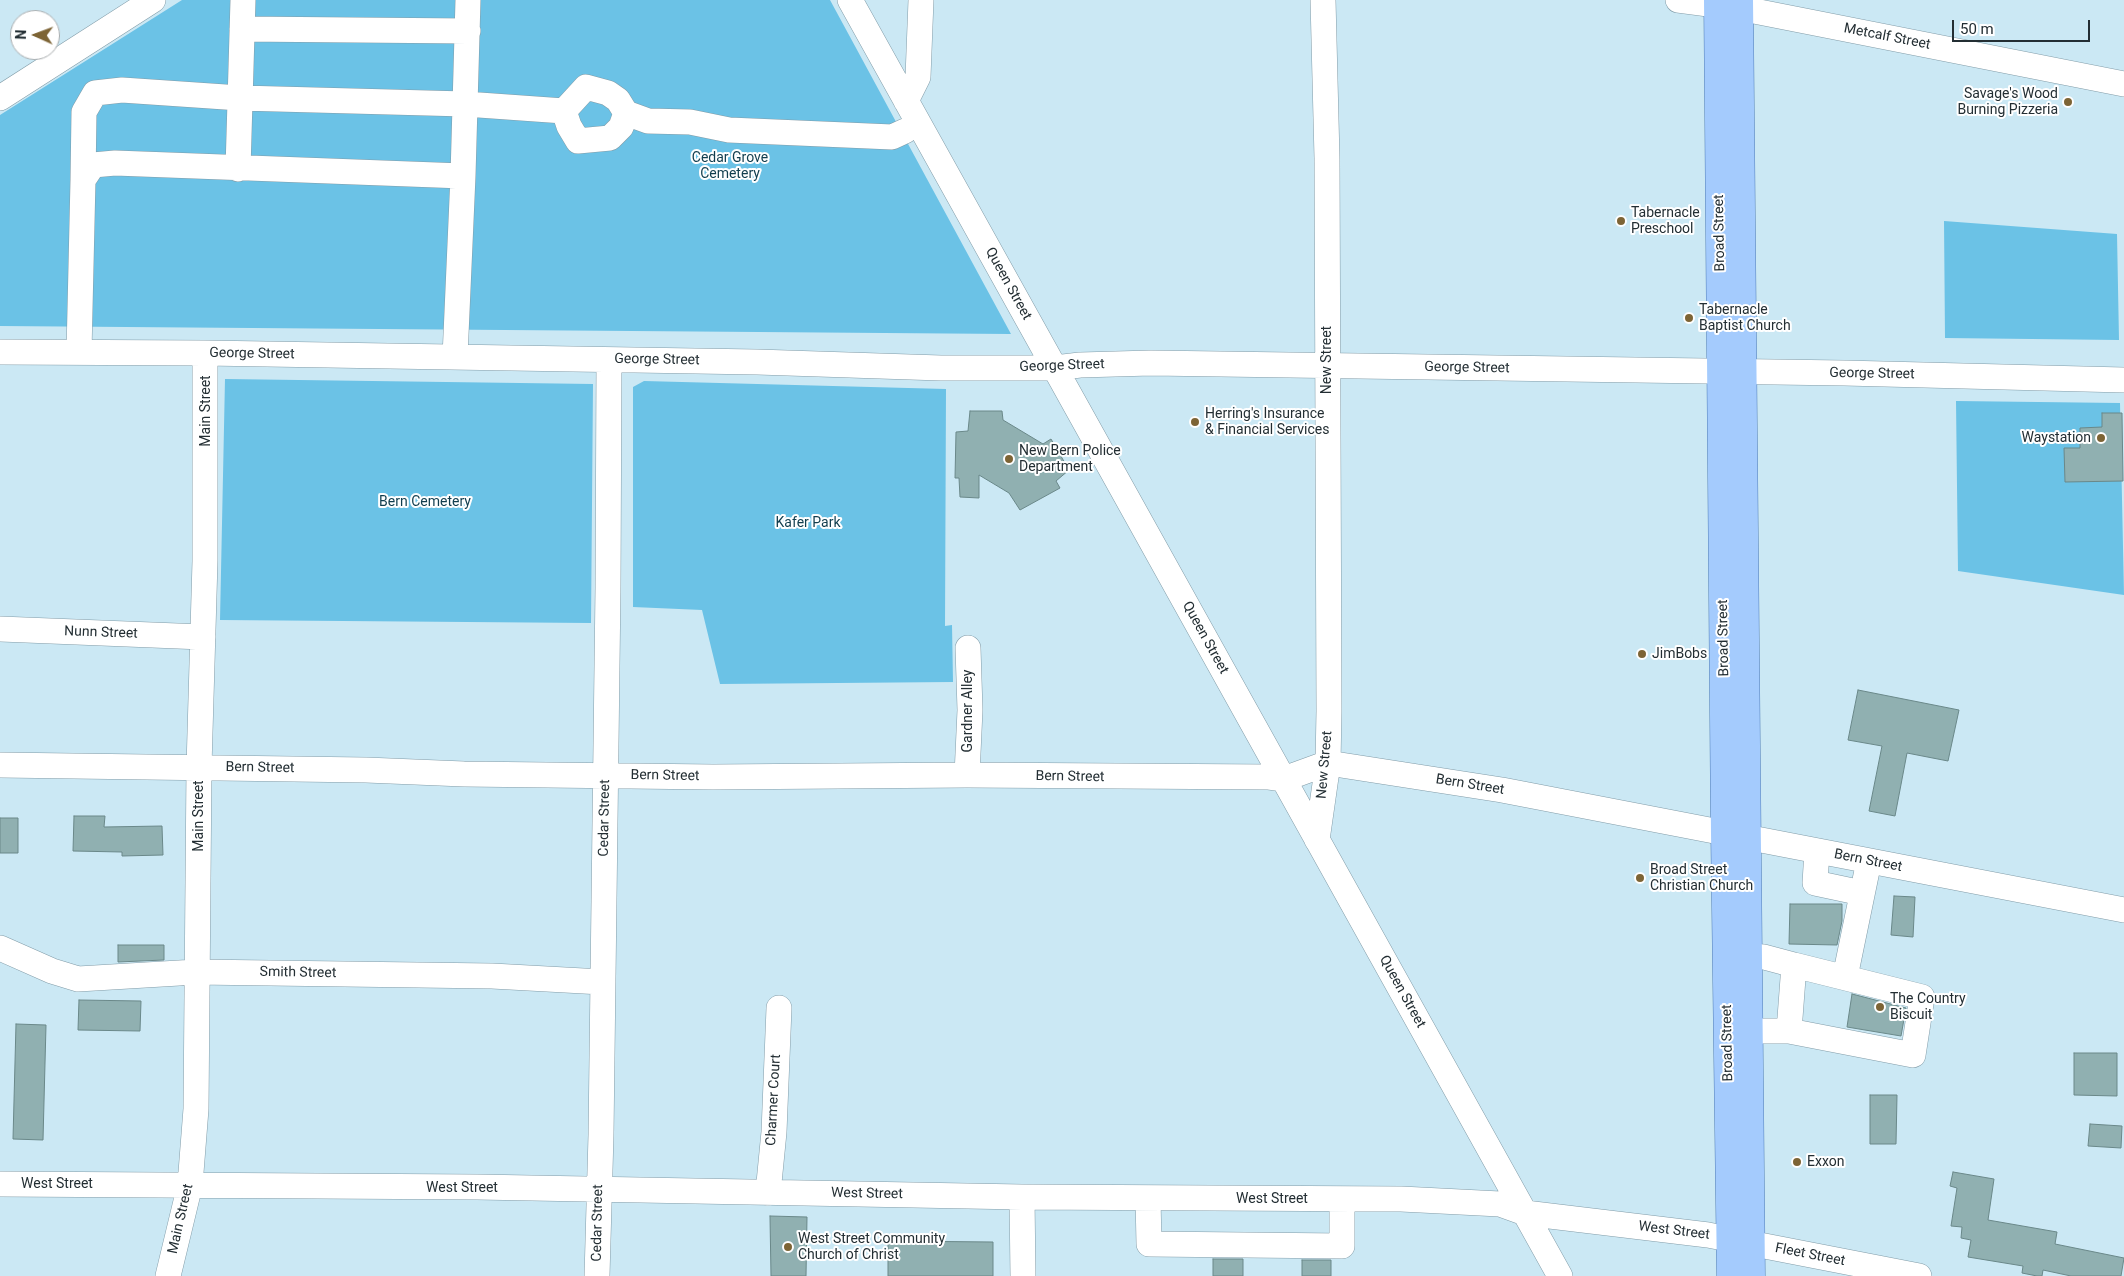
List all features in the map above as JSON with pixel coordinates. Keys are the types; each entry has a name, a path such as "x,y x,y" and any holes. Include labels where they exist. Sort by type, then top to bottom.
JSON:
{"main road":[{"name":"Broad Street","path":"1728,3 1740,1241 1751,1276"},
{"name":"Broad Street","path":"1731,1276 1740,1241 1749,1031 1748,956 1735,835"}],"street":[{"path":"0,98 153,0"},
{"path":"238,169 244,0"},
{"path":"455,357 468,0"},
{"name":"Queen Street","path":"850,0 1560,1276"},
{"path":"906,101 918,77 921,0"},
{"name":"New Street","path":"1318,840 1328,763 1330,542 1327,366 1327,158 1323,0"},
{"name":"Metcalf Street","path":"1678,0 1728,3 2124,84"},
{"path":"242,29 468,31"},
{"path":"564,111 586,87 608,93 618,100 626,113 648,121 690,122 729,130 892,138 904,131"},
{"path":"79,352 84,112 95,93 122,90 240,98 465,104 564,111"},
{"path":"564,111 569,126 578,141 610,138 621,127 626,113"},
{"path":"83,180 93,165 115,164 463,176"},
{"name":"George Street","path":"0,352 205,353 767,362 941,368 1055,368 1080,365 1151,363 1732,373 1844,373 2124,380"},
{"name":"Main Street","path":"168,1276 190,1185 196,1109 199,768 206,561 205,353"},
{"name":"Cedar Street","path":"597,1276 601,1135 609,360"},
{"name":"Nunn Street","path":"0,629 202,637"},
{"name":"Gardner Alley","path":"968,648 970,710 968,775"},
{"name":"Bern Street","path":"0,765 712,777 968,775 1269,777 1284,779 1328,763 1502,790 2124,910"},
{"path":"1817,851 1815,882 1862,894"},
{"path":"1845,978 1869,861"},
{"name":"Smith Street","path":"0,948 52,972 78,979 196,972 492,976 602,982"},
{"path":"1748,956 1764,957 1922,997 1913,1055 1789,1031 1749,1031"},
{"path":"1789,1031 1794,965"},
{"name":"Charmer Court","path":"768,1193 774,1132 779,1008"},
{"name":"West Street","path":"0,1184 598,1190 1022,1197 1401,1199 1500,1204 1525,1213 1740,1241"},
{"path":"1022,1197 1023,1276"},
{"path":"1148,1198 1149,1244 1342,1246 1342,1200"},
{"name":"Fleet Street","path":"1740,1241 1919,1276"}],"green space":[{"name":"Cedar Grove Cemetery","path":"182,0 830,0 1011,334 0,326 0,115"},
{"path":"1944,221 2117,234 2119,340 1945,338"},
{"name":"Bern Cemetery","path":"225,379 593,384 591,623 220,620"},
{"name":"Kafer Park","path":"644,381 946,389 945,626 952,625 953,682 720,684 702,610 633,607 633,387"},
{"path":"1956,401 2120,403 2124,595 1958,571"}],"building":[{"name":"New Bern Police Department","path":"970,411 1002,411 1003,420 1043,444 1051,439 1069,470 1056,481 1060,488 1020,510 1009,493 979,475 979,498 960,497 959,478 955,478 956,432 968,431"},
{"name":"Waystation","path":"2102,413 2122,413 2123,481 2065,482 2064,448 2080,448 2080,428 2102,427"},
{"path":"1858,690 1959,710 1948,761 1907,753 1895,816 1869,811 1882,746 1848,740"},
{"path":"74,816 105,816 104,827 162,826 163,855 122,856 122,852 73,851"},
{"path":"0,818 18,818 18,853 0,853"},
{"path":"1894,896 1915,897 1913,937 1891,935"},
{"path":"1790,904 1842,904 1842,921 1837,945 1789,944"},
{"path":"118,945 164,945 164,960 118,962"},
{"path":"1852,994 1906,1008 1901,1036 1847,1027"},
{"path":"79,1000 141,1001 140,1031 78,1030"},
{"path":"16,1024 46,1025 43,1140 13,1139"},
{"path":"2074,1053 2117,1053 2117,1096 2074,1095"},
{"path":"1870,1095 1897,1095 1896,1144 1870,1144"},
{"path":"2090,1124 2122,1126 2121,1148 2088,1146"},
{"path":"1953,1172 1994,1179 1988,1220 2057,1232 2055,1244 2124,1258 2121,1276 2071,1276 2043,1270 2042,1276 2037,1276 2022,1273 2023,1266 1968,1257 1971,1240 1961,1238 1962,1227 1951,1226 1957,1188 1950,1186"},
{"name":"West Street Community Church of Christ","path":"770,1216 807,1217 806,1276 771,1276"},
{"path":"888,1241 993,1242 993,1276 888,1276"},
{"path":"1213,1259 1243,1259 1243,1276 1213,1276"},
{"path":"1302,1260 1331,1260 1331,1276 1302,1276"}],"place":[{"name":"Savage's Wood Burning Pizzeria","path":"2068,102"},
{"name":"Tabernacle Preschool","path":"1621,221"},
{"name":"Tabernacle Baptist Church","path":"1689,318"},
{"name":"Herring's Insurance & Financial Services","path":"1195,422"},
{"name":"Waystation","path":"2101,438"},
{"name":"New Bern Police Department","path":"1009,459"},
{"name":"JimBobs","path":"1642,654"},
{"name":"Broad Street Christian Church","path":"1640,878"},
{"name":"The Country Biscuit","path":"1880,1007"},
{"name":"Exxon","path":"1797,1162"},
{"name":"West Street Community Church of Christ","path":"788,1247"}]}
